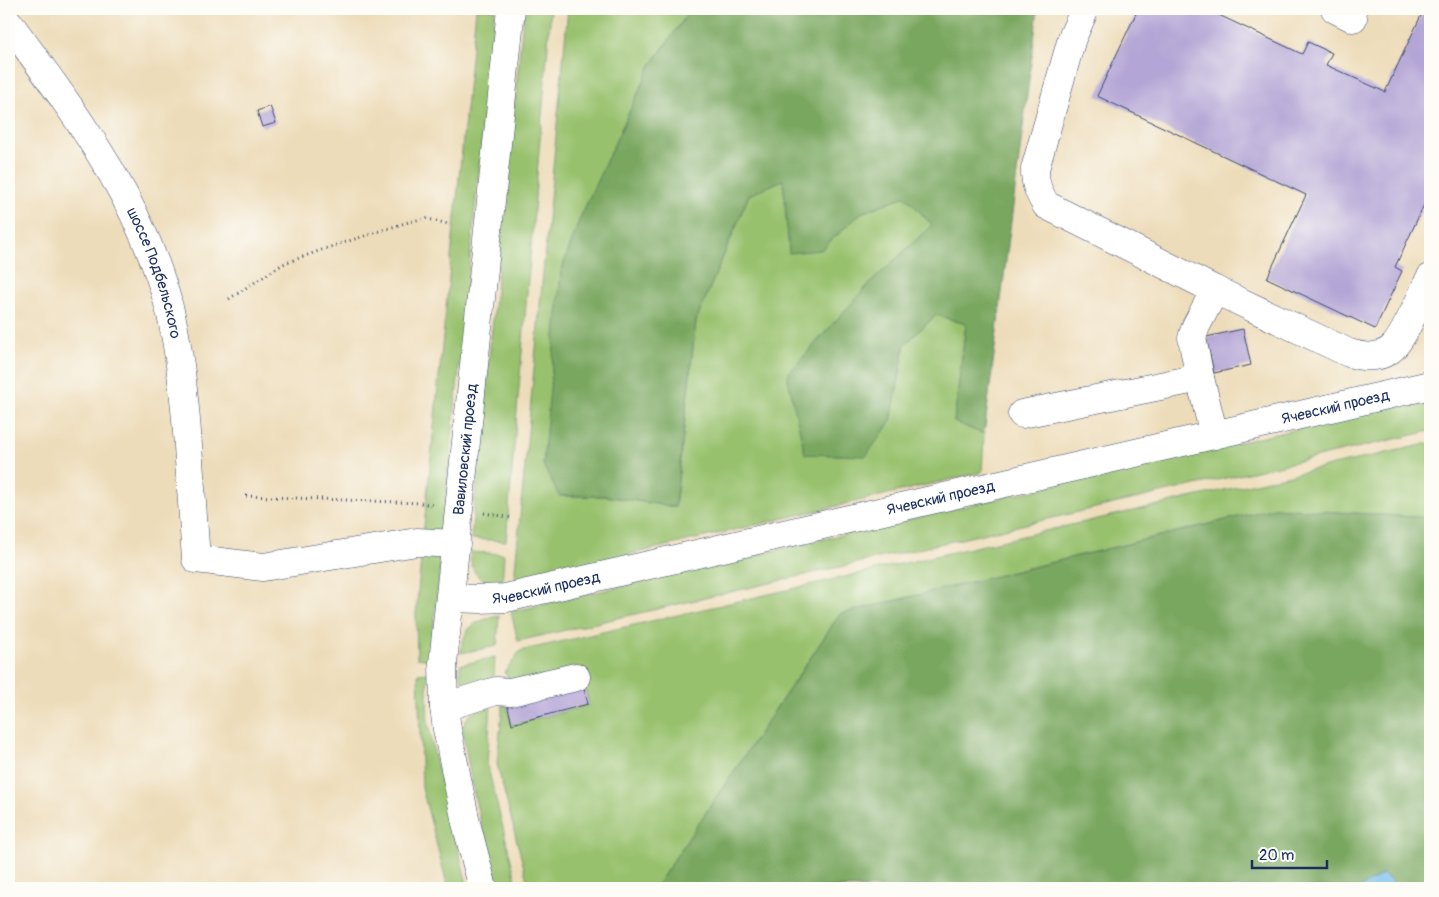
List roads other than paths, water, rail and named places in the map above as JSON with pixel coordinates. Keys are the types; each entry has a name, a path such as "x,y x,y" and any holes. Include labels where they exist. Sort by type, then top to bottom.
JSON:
{"street":[{"name":"Вавиловский проезд","path":"483,888 466,823 447,729 444,707 444,663 511,9"},
{"path":"1085,9 1072,38 1035,169 1035,183 1046,205 1215,290 1349,353 1362,357 1375,356 1390,349 1402,335 1430,278"},
{"name":"шоссе Подбельского","path":"9,23 60,92 99,151 138,225 162,283 179,354 185,407 196,559 263,567 417,542 456,544"},
{"path":"1214,435 1192,338 1196,326 1215,290"},
{"path":"1022,414 1200,378"},
{"name":"Ячевский проезд","path":"451,598 506,598 1430,385"},
{"path":"444,707 496,691 510,692 576,677"}],"water":[{"path":"1383,874 1398,888 1360,888"}]}
